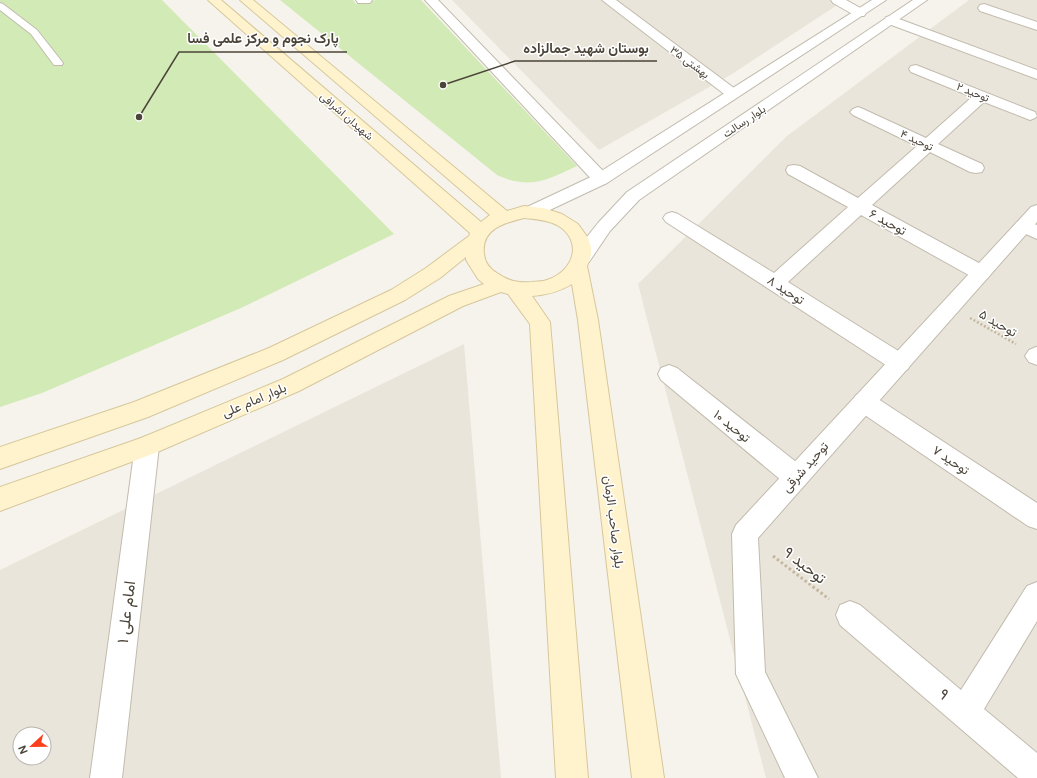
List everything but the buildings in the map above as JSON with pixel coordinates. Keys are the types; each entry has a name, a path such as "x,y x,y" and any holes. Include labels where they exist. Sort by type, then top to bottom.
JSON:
{"main road":[{"name":"شهیدان اشرافی","path":"214,0 477,236"},
{"name":"شهیدان اشرافی","path":"246,0 502,216"},
{"path":"0,458 140,410 276,354 398,295 433,273 477,236 488,224 502,216 531,212 551,216 563,221 572,228 579,237 582,247 580,262 570,276 559,283 546,288 530,290 508,287 489,279 480,271 474,261 472,251 477,236"},
{"name":"بلوار صاحب الزمان","path":"580,262 648,778"},
{"path":"508,287 540,322 572,778"},
{"name":"بلوار امام علی","path":"0,499 147,446 291,384 456,301 508,287"}],"street":[{"path":"431,0 601,179"},
{"name":"بهشتی ۳۵","path":"608,0 733,94"},
{"path":"837,0 860,13"},
{"path":"531,212 601,179 880,0"},
{"name":"بلوار رسالت","path":"580,262 604,227 633,196 921,0"},
{"path":"984,8 1037,26"},
{"path":"896,17 1037,66"},
{"path":"896,17 1037,75"},
{"name":"توحید ۲","path":"916,69 1030,116"},
{"path":"775,283 982,96"},
{"name":"توحید ۴","path":"858,112 976,168"},
{"path":"686,125 715,141"},
{"name":"توحید ۶","path":"794,170 981,273"},
{"name":"توحید ۸","path":"672,218 900,363"},
{"name":"توحید شرقی","path":"745,534 981,273 1032,223"},
{"name":"توحید ۱۰","path":"669,374 796,477"},
{"name":"توحید ۷","path":"864,402 1037,517"},
{"name":"امام علی ۱","path":"106,778 147,446"},
{"path":"745,534 752,674 802,778"},
{"path":"965,712 1037,596"},
{"name":"۹","path":"850,615 1037,774"}],"lane":[{"path":"0,6 34,32 58,63"}],"path":[{"name":"توحید ۵","path":"950,307 1037,356"},
{"name":"توحید ۹","path":"745,534 850,615"}],"shaded area":[{"path":"452,0 845,0 732,74 599,150"},
{"path":"969,0 1037,0 1037,778 766,778 638,284 787,136"},
{"path":"464,344 501,778 0,778 0,570"}],"green space":[{"path":"0,0 162,0 394,234 241,308 42,393 0,407"},
{"path":"280,0 353,0 356,4 376,0 421,0 577,166 547,179 538,181 519,182 497,175"}],"place":[{"name":"بوستان شهید جمالزاده","path":"443,85"},
{"name":"پارک نجوم و مرکز علمی فسا","path":"139,117"}]}
